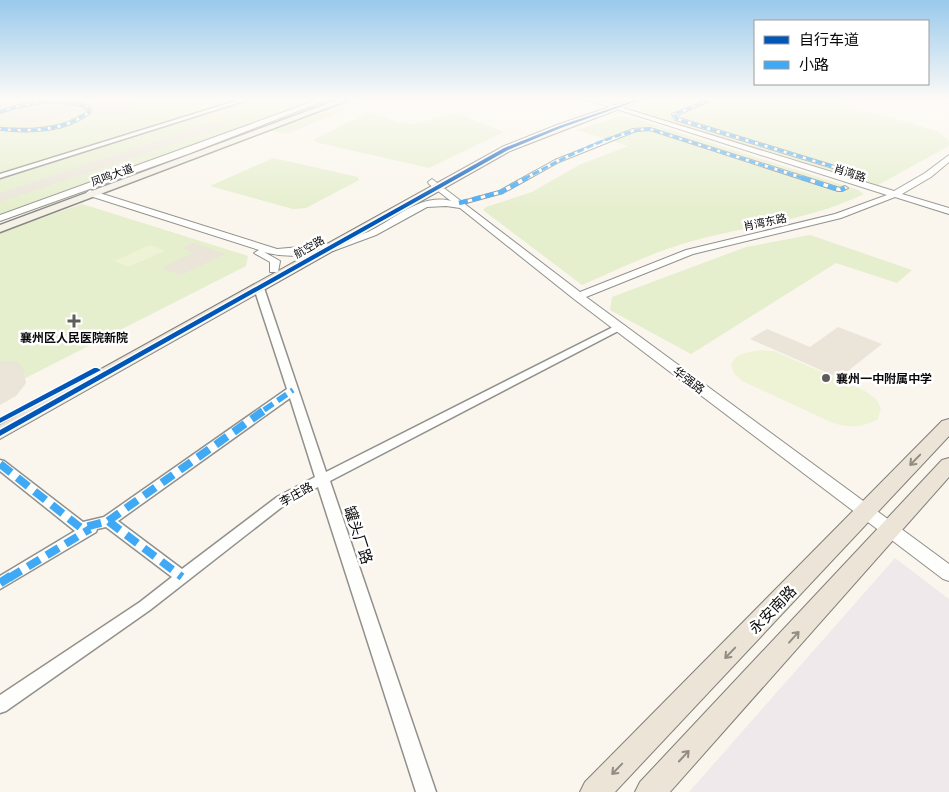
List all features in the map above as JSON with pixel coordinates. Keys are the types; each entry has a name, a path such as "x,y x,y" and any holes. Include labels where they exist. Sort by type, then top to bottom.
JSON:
{"main road":[{"name":"凤鸣大道","path":"0,229 238,137"},
{"name":"航空路","path":"0,421 59,391 312,249 506,149 536,137"},
{"name":"航空路","path":"0,433 328,250 435,185"},
{"name":"凤鸣大道","path":"0,225 89,195"},
{"name":"永安南路","path":"595,792 949,425"},
{"path":"650,792 891,531 949,465"}],"street":[{"path":"0,176 125,137"},
{"path":"0,218 235,137"},
{"path":"459,203 501,192 557,161 617,137"},
{"path":"675,137 840,190 844,188"},
{"name":"肖湾路","path":"710,137 949,216"},
{"path":"738,137 848,171"},
{"name":"肖湾东路","path":"897,198 940,167 949,157"},
{"name":"肖湾东路","path":"581,299 710,251 830,225 897,198 949,170"},
{"name":"华强路","path":"435,185 619,328 949,574"},
{"path":"89,195 276,252 295,252 312,249"},
{"path":"89,195 268,256 275,261 274,270"},
{"name":"肖湾路","path":"897,198 949,211"},
{"path":"328,250 372,233 424,204 439,201 450,203 469,211"},
{"name":"罐头厂路","path":"259,288 426,792"},
{"name":"李庄路","path":"0,705 145,606 282,500 619,328"},
{"path":"0,583 103,522 293,390"},
{"path":"0,464 81,528 103,522"},
{"path":"103,522 182,577"}],"shaded area":[{"path":"170,137 194,137 0,202 0,193"},
{"path":"193,243 225,254 181,275 161,268 193,253 183,248"},
{"path":"838,327 882,344 839,378 750,339 767,329 810,347"},
{"path":"0,362 18,362 23,369 26,383 16,396 0,405"},
{"path":"895,558 949,599 949,792 689,792"}],"green space":[{"path":"0,137 227,137 0,221"},
{"path":"319,137 494,137 429,168 319,143 313,140"},
{"path":"599,137 693,137 856,189 864,194 817,212 670,248 582,285 483,210 486,207 532,192 579,165 628,146"},
{"path":"717,137 944,137 949,141 949,146 878,185 870,185"},
{"path":"273,158 358,177 359,180 306,208 293,209 210,186"},
{"name":"襄州区人民医院新院","path":"82,204 248,256 246,266 0,391 0,233"},
{"path":"810,235 912,270 897,283 836,263 691,354 610,310 612,297 746,247"},
{"path":"150,245 165,251 128,267 114,261"},
{"path":"762,350 774,351 865,391 876,399 881,408 878,419 856,426 833,423 742,381 734,374 731,364 740,355"}],"marked path":[{"path":"459,203 501,192 557,161 617,137"},
{"path":"675,137 840,190 845,188"},
{"path":"736,137 848,171"},
{"path":"108,521 293,390"},
{"path":"0,464 81,528 108,521 182,577"},
{"path":"0,583 90,529"}],"cycle path":[{"path":"0,433 506,149 536,137"},
{"path":"0,421 97,370"}],"place":[{"name":"襄州区人民医院新院","path":"74,321"},
{"name":"襄州一中附属中学","path":"826,378"}]}
